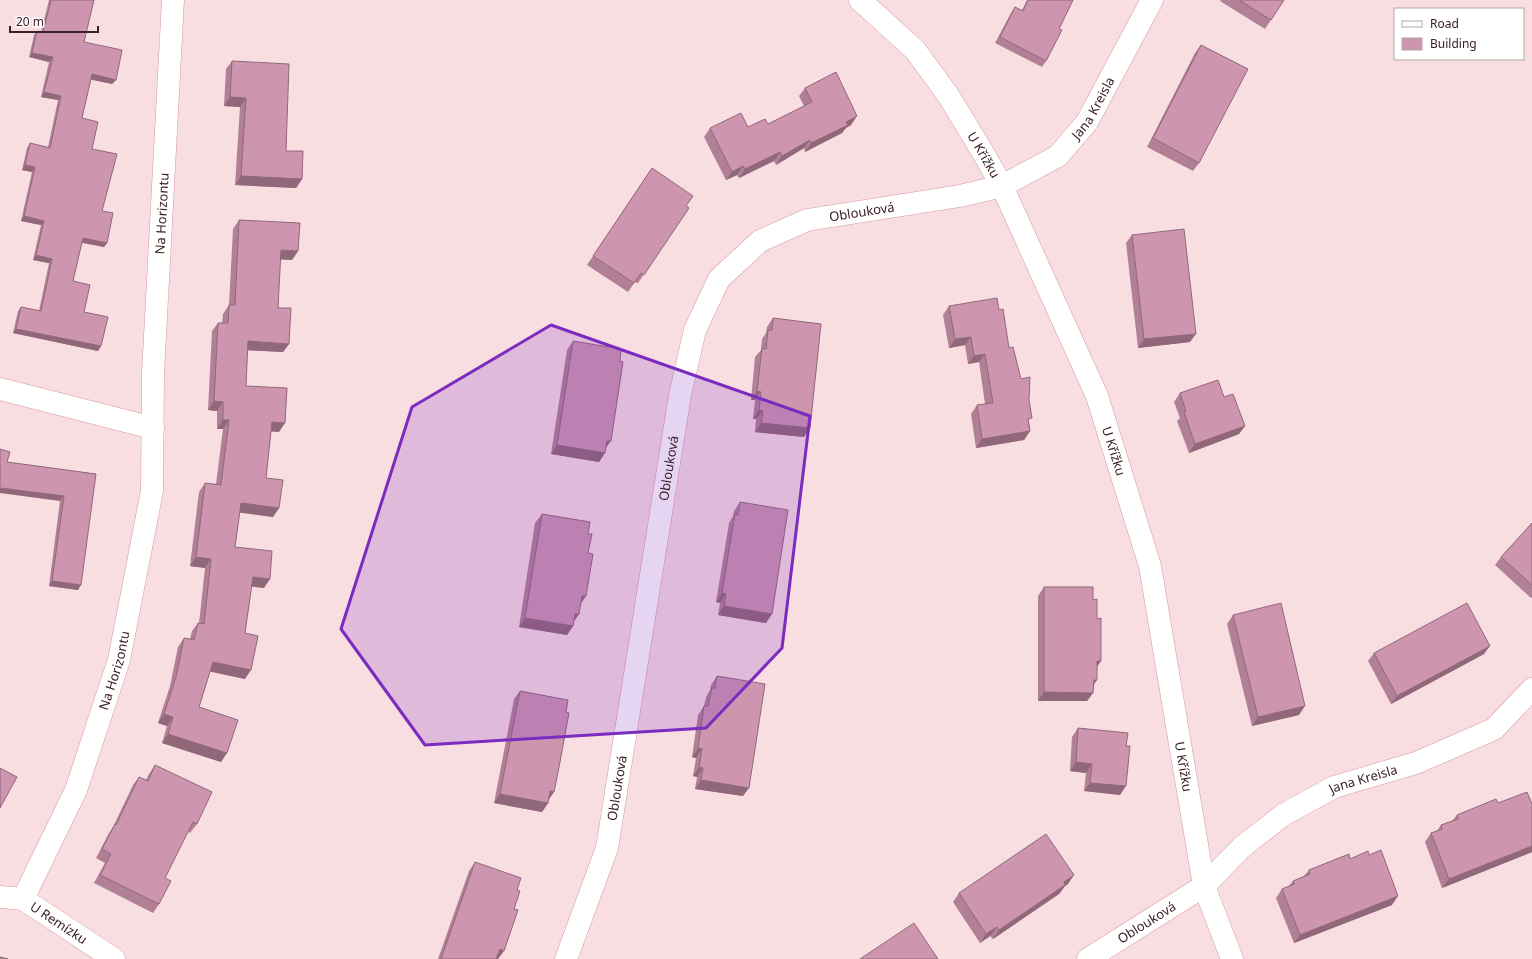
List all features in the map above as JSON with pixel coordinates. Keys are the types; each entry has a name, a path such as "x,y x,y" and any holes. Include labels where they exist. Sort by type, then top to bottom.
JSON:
{"street":[{"name":"Na Horizontu","path":"23,899 76,790 119,660 152,491 153,373 172,0"},
{"name":"U Křížku","path":"860,0 915,50 948,95 1002,186 1097,396 1150,566 1204,886 1232,959"},
{"name":"Jana Kreisla","path":"1002,186 1058,156 1087,122 1152,0"},
{"name":"Oblouková","path":"566,959 607,848 680,395 695,330 719,279 760,241 807,220 960,196 1002,186"},
{"path":"0,389 153,428"},
{"name":"Jana Kreisla","path":"1204,886 1242,847 1283,815 1334,787 1416,763 1494,729 1532,689"},
{"name":"Oblouková","path":"1088,959 1204,886"},
{"name":"U Remízku","path":"0,897 23,899 114,959"}],"highlighted area":[{"path":"551,325 810,416 782,648 706,728 425,745 341,629 412,407"}],"building":[{"path":"51,0 94,0 84,42 122,50 116,80 92,74 82,118 98,122 92,149 117,154 102,211 113,213 107,243 83,238 73,281 90,285 84,312 108,317 101,346 16,329 21,307 41,311 52,259 36,255 44,221 24,216 35,167 25,165 30,143 50,148 61,96 44,92 53,57 32,53 37,31 43,32"},
{"path":"1028,0 1073,0 1059,29 1062,30 1046,61 1000,37 1015,7 1023,11"},
{"path":"1239,0 1284,0 1271,20"},
{"path":"1201,45 1248,69 1199,163 1153,138"},
{"path":"232,61 289,64 286,151 303,151 302,179 241,176 246,98 230,97"},
{"path":"836,72 857,116 846,122 848,125 811,143 810,140 782,156 780,152 745,169 743,166 732,172 710,128 741,113 748,127 765,119 768,124 812,102 805,88"},
{"path":"652,168 693,196 686,206 689,208 644,275 641,273 634,283 593,256"},
{"path":"239,220 300,223 298,251 281,250 278,308 291,308 289,344 248,341 246,386 287,388 285,423 272,422 266,478 283,480 279,508 241,503 235,547 272,551 270,579 253,577 245,633 258,636 251,670 213,662 199,707 238,720 227,753 168,734 173,717 164,714 176,677 184,638 194,640 198,623 204,624 211,559 196,557 205,483 221,485 229,420 223,420 223,402 214,401 218,323 228,323 229,305 235,305"},
{"path":"1184,229 1196,334 1144,339 1132,235"},
{"path":"997,298 999,310 1003,309 1009,348 1013,347 1021,379 1030,377 1029,400 1032,418 1028,419 1030,431 982,439 977,405 993,403 985,354 974,356 971,337 955,339 949,306"},
{"path":"773,318 821,324 810,428 761,423 763,411 759,410 761,392 757,391 762,348 766,349 768,330 772,330"},
{"path":"573,341 621,349 620,361 623,362 611,441 607,441 605,453 557,445"},
{"path":"1218,380 1224,397 1233,394 1245,426 1195,444 1184,412 1186,411 1180,393"},
{"path":"0,449 10,452 7,462 96,474 81,585 52,581 64,496 1,488 0,491"},
{"path":"740,502 788,510 772,614 724,606 726,594 722,593 735,514 738,515"},
{"path":"542,514 590,522 588,534 592,534 588,553 593,554 586,596 582,596 579,614 575,614 573,626 525,618"},
{"path":"1532,523 1532,585 1501,557"},
{"path":"1044,587 1093,587 1093,600 1097,599 1097,619 1101,618 1101,661 1097,661 1097,680 1094,680 1093,693 1044,692"},
{"path":"1281,603 1305,706 1258,717 1233,615"},
{"path":"1467,603 1490,646 1397,696 1374,653"},
{"path":"717,676 765,684 749,788 701,780 703,768 699,767 702,749 698,748 704,706 708,706 712,688 715,688"},
{"path":"520,691 568,700 566,712 569,713 560,762 554,792 550,791 548,803 500,794"},
{"path":"1078,728 1128,733 1126,746 1130,746 1126,786 1090,783 1092,764 1076,762"},
{"path":"155,765 212,792 197,824 193,822 165,878 171,881 159,904 100,875 111,854 102,849 115,824 116,825 139,777 148,781"},
{"path":"0,768 17,777 0,808"},
{"path":"1527,792 1532,804 1532,846 1449,879 1431,833 1442,829 1441,825 1458,819 1457,815 1496,799 1498,803"},
{"path":"1046,834 1074,875 1064,882 1065,885 999,930 997,927 986,934 959,893"},
{"path":"1381,850 1398,896 1300,935 1282,889 1294,884 1293,881 1310,874 1309,870 1349,854 1350,859 1368,851 1369,855"},
{"path":"475,862 521,878 517,890 520,891 514,909 518,910 504,951 500,949 496,959 441,959"},
{"path":"914,923 938,959 860,959"}]}
